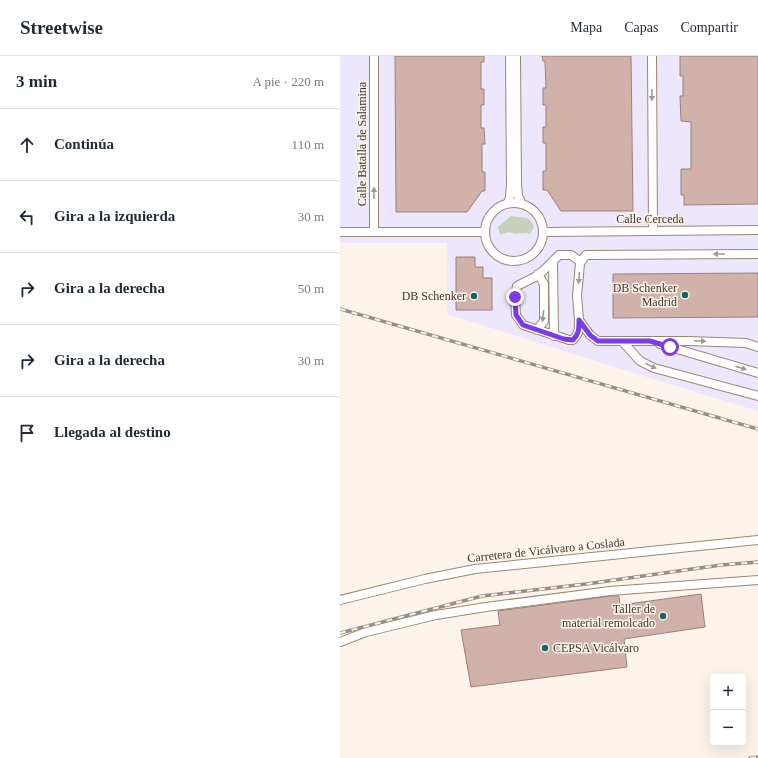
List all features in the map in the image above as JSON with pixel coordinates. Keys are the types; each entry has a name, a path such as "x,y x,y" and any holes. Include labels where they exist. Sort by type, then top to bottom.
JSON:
{"street":[{"name":"Calle Batalla de Salamina","path":"374,56 374,232"},
{"path":"508,203 511,184 510,56"},
{"path":"516,56 517,184 518,196 522,204"},
{"path":"652,56 653,230"},
{"path":"508,203 522,204 528,206 537,214 540,220 543,232 541,243 534,253 523,259 511,260 500,257 491,249 486,238 485,232 487,222 499,207 508,203"},
{"name":"Calle Cerceda","path":"543,232 758,230"},
{"path":"340,232 485,232"},
{"path":"581,262 571,255 559,255 538,274 517,286 515,305 516,315 523,325 554,336 573,340 579,332 577,295 581,262 586,255 758,254"},
{"path":"553,261 554,336"},
{"path":"537,330 544,321 544,284 538,274"},
{"path":"579,320 590,335 598,341 688,340 738,343 758,347"},
{"path":"622,341 640,361 654,368 758,396"},
{"path":"650,341 758,373"},
{"name":"Carretera de Vicálvaro a Coslada","path":"340,600 425,579 475,569 758,540"},
{"path":"340,642 380,628 436,615 486,607 610,591 758,580"}],"shaded area":[{"path":"340,56 758,56 758,411 447,314 447,243 340,243"}],"green space":[{"path":"511,216 527,218 531,221 534,227 530,234 515,234 509,232 500,235 498,227"}],"building":[{"path":"395,56 484,56 484,62 481,62 481,89 484,89 484,105 481,105 481,128 484,128 485,144 482,144 482,172 485,172 485,191 482,191 467,212 396,212"},
{"path":"542,56 631,56 633,211 561,211 547,190 543,190 543,171 546,171 546,143 543,143 543,127 546,127 546,105 543,105 543,88 546,88 545,61 543,61"},
{"path":"680,56 758,56 758,204 684,205 684,195 681,195 681,169 691,169 691,122 681,121 680,96 683,96 683,76 680,76"},
{"name":"DB Schenker","path":"456,257 475,257 475,267 483,267 483,278 492,278 492,310 456,310"},
{"name":"DB Schenker Madrid","path":"758,273 758,317 613,318 613,274"},
{"name":"CEPSA Vicálvaro","path":"701,594 705,627 624,639 627,667 471,687 461,630 500,625 498,611 611,596 619,596 620,605"}],"railway":[{"path":"340,309 758,429"},
{"path":"340,633 482,596 586,584 721,565 758,562"},
{"path":"750,758 758,757"}],"place":[{"name":"DB Schenker Madrid","path":"685,295"},
{"name":"DB Schenker","path":"474,296"},
{"name":"Taller de material remolcado","path":"663,616"},
{"name":"CEPSA Vicálvaro","path":"545,648"}],"route":[{"path":"515,297 517,318 523,325 529,328 564,339 573,340 579,332 579,320 590,335 598,341 650,341 670,347"}]}
